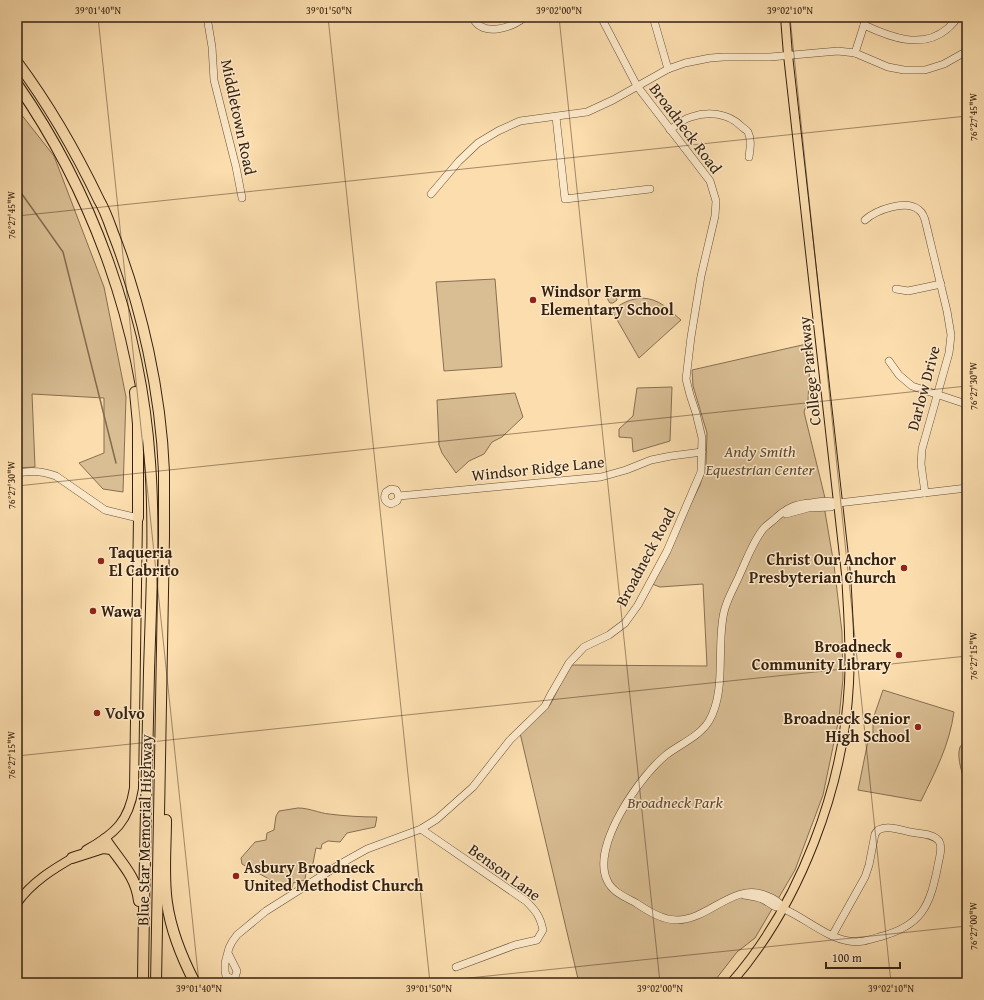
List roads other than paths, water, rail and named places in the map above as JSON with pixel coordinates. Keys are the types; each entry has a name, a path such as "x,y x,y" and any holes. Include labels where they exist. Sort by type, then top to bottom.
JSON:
{"highway":[{"name":"Blue Star Memorial Highway","path":"17,62 37,90 58,124 100,201 125,263 148,349 158,413 164,471 164,543 156,983"},
{"name":"Blue Star Memorial Highway","path":"17,84 38,115 64,161 88,210 97,232 121,305 136,356 141,386 149,445 152,497 142,983"},
{"path":"121,305 121,318 133,373 138,424 138,518"},
{"path":"159,789 166,813 165,870 169,917 184,960 195,983"},
{"path":"105,839 136,884 143,930"},
{"path":"72,858 103,848 111,849"}],"main road":[{"name":"College Parkway","path":"731,983 756,950 783,908 801,873 820,826 835,777 846,715 849,684 850,640 846,574 785,17"},
{"path":"17,903 36,882 50,871 105,839 125,818 130,806 134,788 138,518"},
{"path":"17,980 21,983"}],"street":[{"name":"Middletown Road","path":"207,17 212,47 214,80 236,167 242,198"},
{"path":"472,17 473,20 483,27 489,29 501,29 525,17"},
{"name":"Broadneck Road","path":"228,953 232,942 241,931 266,911 367,849 421,829 437,819 473,786 510,740 545,706 569,663 584,647 609,635 625,623 634,610 667,551 701,472 702,438 686,379 701,276 715,216 716,201 710,181 636,86 601,17"},
{"path":"653,17 668,69"},
{"path":"855,53 865,17"},
{"path":"864,25 897,38 918,41 937,36 955,22 958,17"},
{"path":"431,194 459,161 478,143 498,131 520,121 587,112 613,100 668,69 710,58 738,56 770,57 838,51 855,53 888,67 904,70 925,70 944,64 967,51"},
{"path":"670,130 689,117 704,114 727,116 737,122 748,132 751,144 749,157"},
{"path":"556,116 566,199 650,189"},
{"name":"Darlow Drive","path":"865,220 870,215 880,210 904,206 910,206 919,210 926,224 941,284 950,326 951,340 949,353 922,449 921,464 925,493"},
{"path":"896,288 908,291 941,284"},
{"path":"889,361 905,381 919,389 963,403"},
{"name":"Windsor Ridge Lane","path":"399,496 602,477 626,470 651,460 702,452"},
{"path":"17,473 27,471 48,473 56,476 105,510 138,518"},
{"path":"832,936 865,877 875,834 878,830 888,828 931,836 939,842 941,847 940,855 931,896 922,912 902,929 860,942 840,939 832,936 783,908 779,902 763,894 754,892 724,899 690,918 677,920 667,919 617,892 608,883 604,874 603,866 609,839 625,804 636,787 666,755 704,729 714,711 718,690 722,626 726,606 755,541 764,528 778,517 808,508 831,507 838,503 967,488"},
{"name":"Benson Lane","path":"421,829 526,901 540,917 543,930 537,940 515,945 456,967"}],"waterway":[{"path":"17,187 63,252 116,463"}],"place":[{"name":"Windsor Farm Elementary School","path":"533,300"},
{"name":"Taqueria El Cabrito","path":"101,561"},
{"name":"Christ Our Anchor Presbyterian Church","path":"904,568"},
{"name":"Wawa","path":"93,611"},
{"name":"Broadneck Community Library","path":"899,655"},
{"name":"Volvo","path":"97,713"},
{"name":"Broadneck Senior High School","path":"918,727"},
{"name":"Asbury Broadneck United Methodist Church","path":"236,876"}],"park label":[{"name":"Andy Smith Equestrian Center","path":"760,460"},
{"name":"Broadneck Park","path":"675,802"}]}
